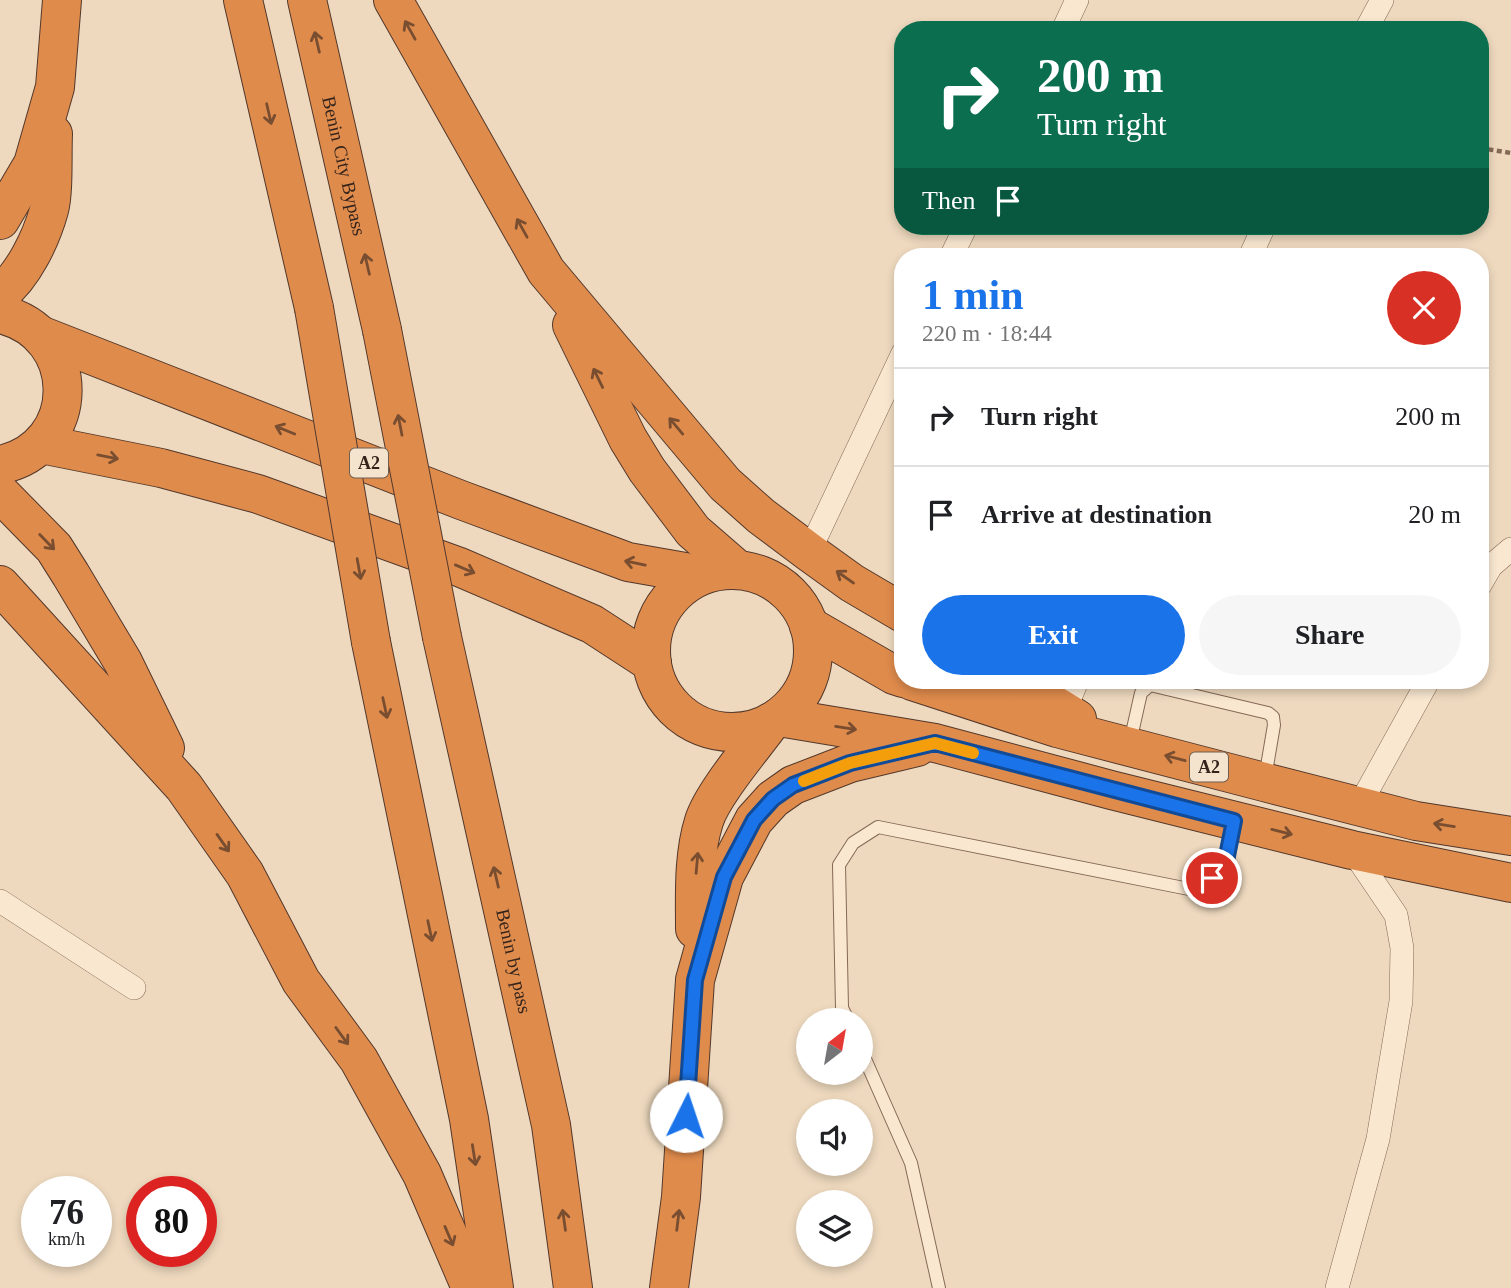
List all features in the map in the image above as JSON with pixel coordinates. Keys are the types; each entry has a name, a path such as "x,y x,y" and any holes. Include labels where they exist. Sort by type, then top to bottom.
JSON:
{"highway":[{"path":"0,294 9,287 31,253 50,209 62,0"},
{"path":"243,0 314,308 371,642 468,1119 494,1288"},
{"name":"Benin City Bypass","path":"307,0 382,330 442,636"},
{"path":"393,0 546,271 628,439 720,573"},
{"path":"0,220 33,164 55,87"},
{"path":"546,271 725,484 761,516 809,552 852,583 894,608"},
{"name":"A2","path":"0,314 26,324 40,335 55,356 63,381 63,398 52,431 27,455 0,465"},
{"name":"A2","path":"40,335 461,500 628,562 765,578 789,593 802,608 809,626 813,651 810,677 798,699 775,720 750,730 728,732 707,728 687,718 670,703 658,684 652,663 652,641 657,620 668,601 683,586 720,573"},
{"path":"41,444 161,468 258,494 470,571 592,624 652,663"},
{"path":"0,493 54,548 71,575 123,662 184,787"},
{"path":"0,585 184,787 245,874 301,981 359,1060 422,1174 471,1288"},
{"name":"A2","path":"809,626 894,675"},
{"name":"Benin by pass","path":"442,636 551,1125 573,1288"},
{"path":"961,689 1066,706"},
{"path":"1031,689 1066,706 1124,745"},
{"path":"669,1288 681,1197 695,980 696,868 699,841 705,818 729,780 775,720"},
{"name":"A2","path":"775,720 935,743 1352,850 1511,883"},
{"path":"695,980 724,877 754,820 773,799 793,785 850,763 935,743"},
{"name":"A2","path":"1124,745 1416,821 1511,836"}],"street":[{"path":"1067,21 1077,0"},
{"path":"1371,21 1382,0"},
{"path":"809,552 894,372"},
{"path":"1489,569 1511,549"},
{"path":"1359,806 1424,689"},
{"path":"1337,1288 1378,1139 1401,1001 1402,948 1396,915 1352,850"},
{"path":"0,901 134,988"}],"lane":[{"path":"1124,745 1141,693 1146,689"},
{"path":"1167,689 1268,713 1273,718 1274,725 1264,782"},
{"path":"842,1008 839,866 853,843 878,827 1199,891 1225,866 1234,821"},
{"path":"873,1077 911,1163 939,1288"}],"path":[{"path":"1489,149 1511,153"}],"slow traffic":[{"path":"804,781 850,763 935,743 973,753"}],"route":[{"path":"686,1116 695,980 724,877 754,820 773,799 793,785 850,763 935,743 1234,821 1225,866 1212,878"}]}
